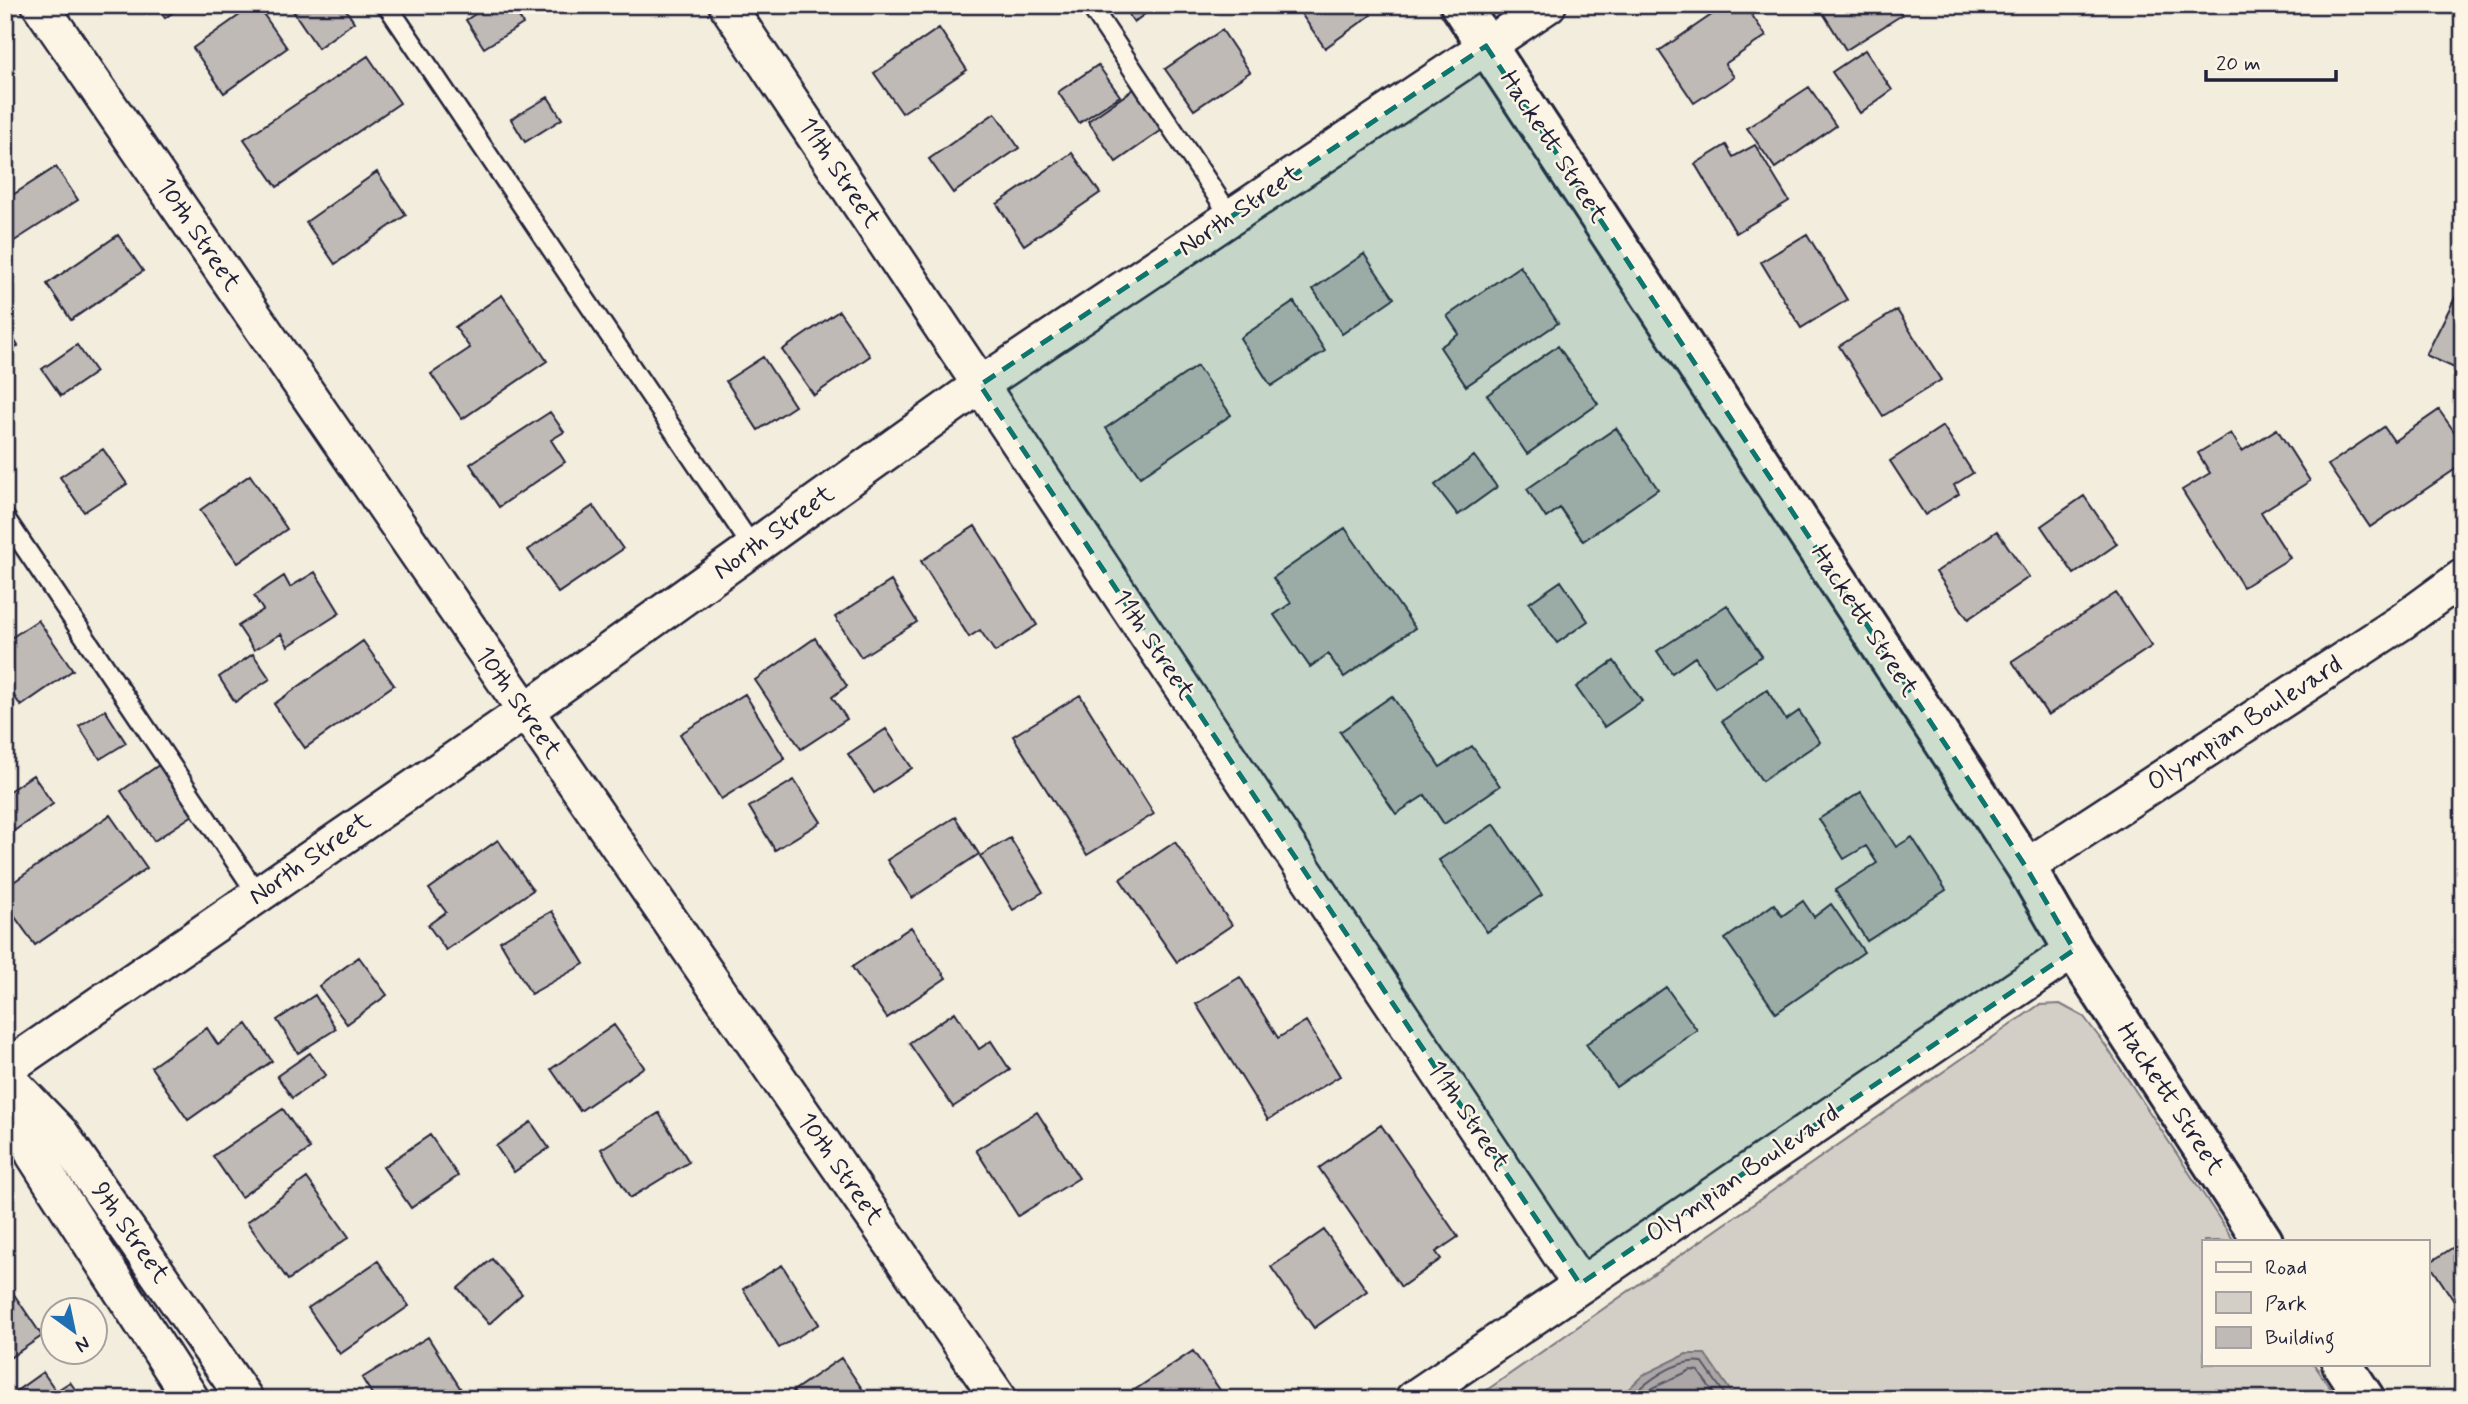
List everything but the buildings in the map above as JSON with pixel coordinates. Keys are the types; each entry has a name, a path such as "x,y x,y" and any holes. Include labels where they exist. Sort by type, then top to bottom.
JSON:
{"street":[{"name":"10th Street","path":"40,5 999,1399"},
{"name":"11th Street","path":"727,5 1580,1284"},
{"name":"Hackett Street","path":"1460,5 2026,867 2074,950 2262,1240"},
{"name":"North Street","path":"5,1069 524,712 980,385 1548,5"},
{"name":"Olympian Boulevard","path":"2026,867 2400,623 2463,577"},
{"name":"Olympian Boulevard","path":"1413,1399 2074,950"},
{"name":"9th Street","path":"5,1076 61,1134 244,1399"},
{"name":"9th Street","path":"5,1083 34,1155 191,1399"},
{"path":"2343,1366 2365,1399"}],"lane":[{"path":"387,5 753,548"},
{"path":"1090,5 1231,217"},
{"path":"5,517 258,895"}],"highlighted area":[{"path":"1486,46 2026,867 2074,950 1580,1284 980,385"}],"green space":[{"path":"2060,1004 2084,1017 2108,1049 2233,1240 2202,1240 2202,1366 2315,1366 2337,1399 1474,1399 2039,1005"}],"water":[{"path":"1686,1354 1705,1354 1736,1399 1618,1399 1643,1375"}]}
